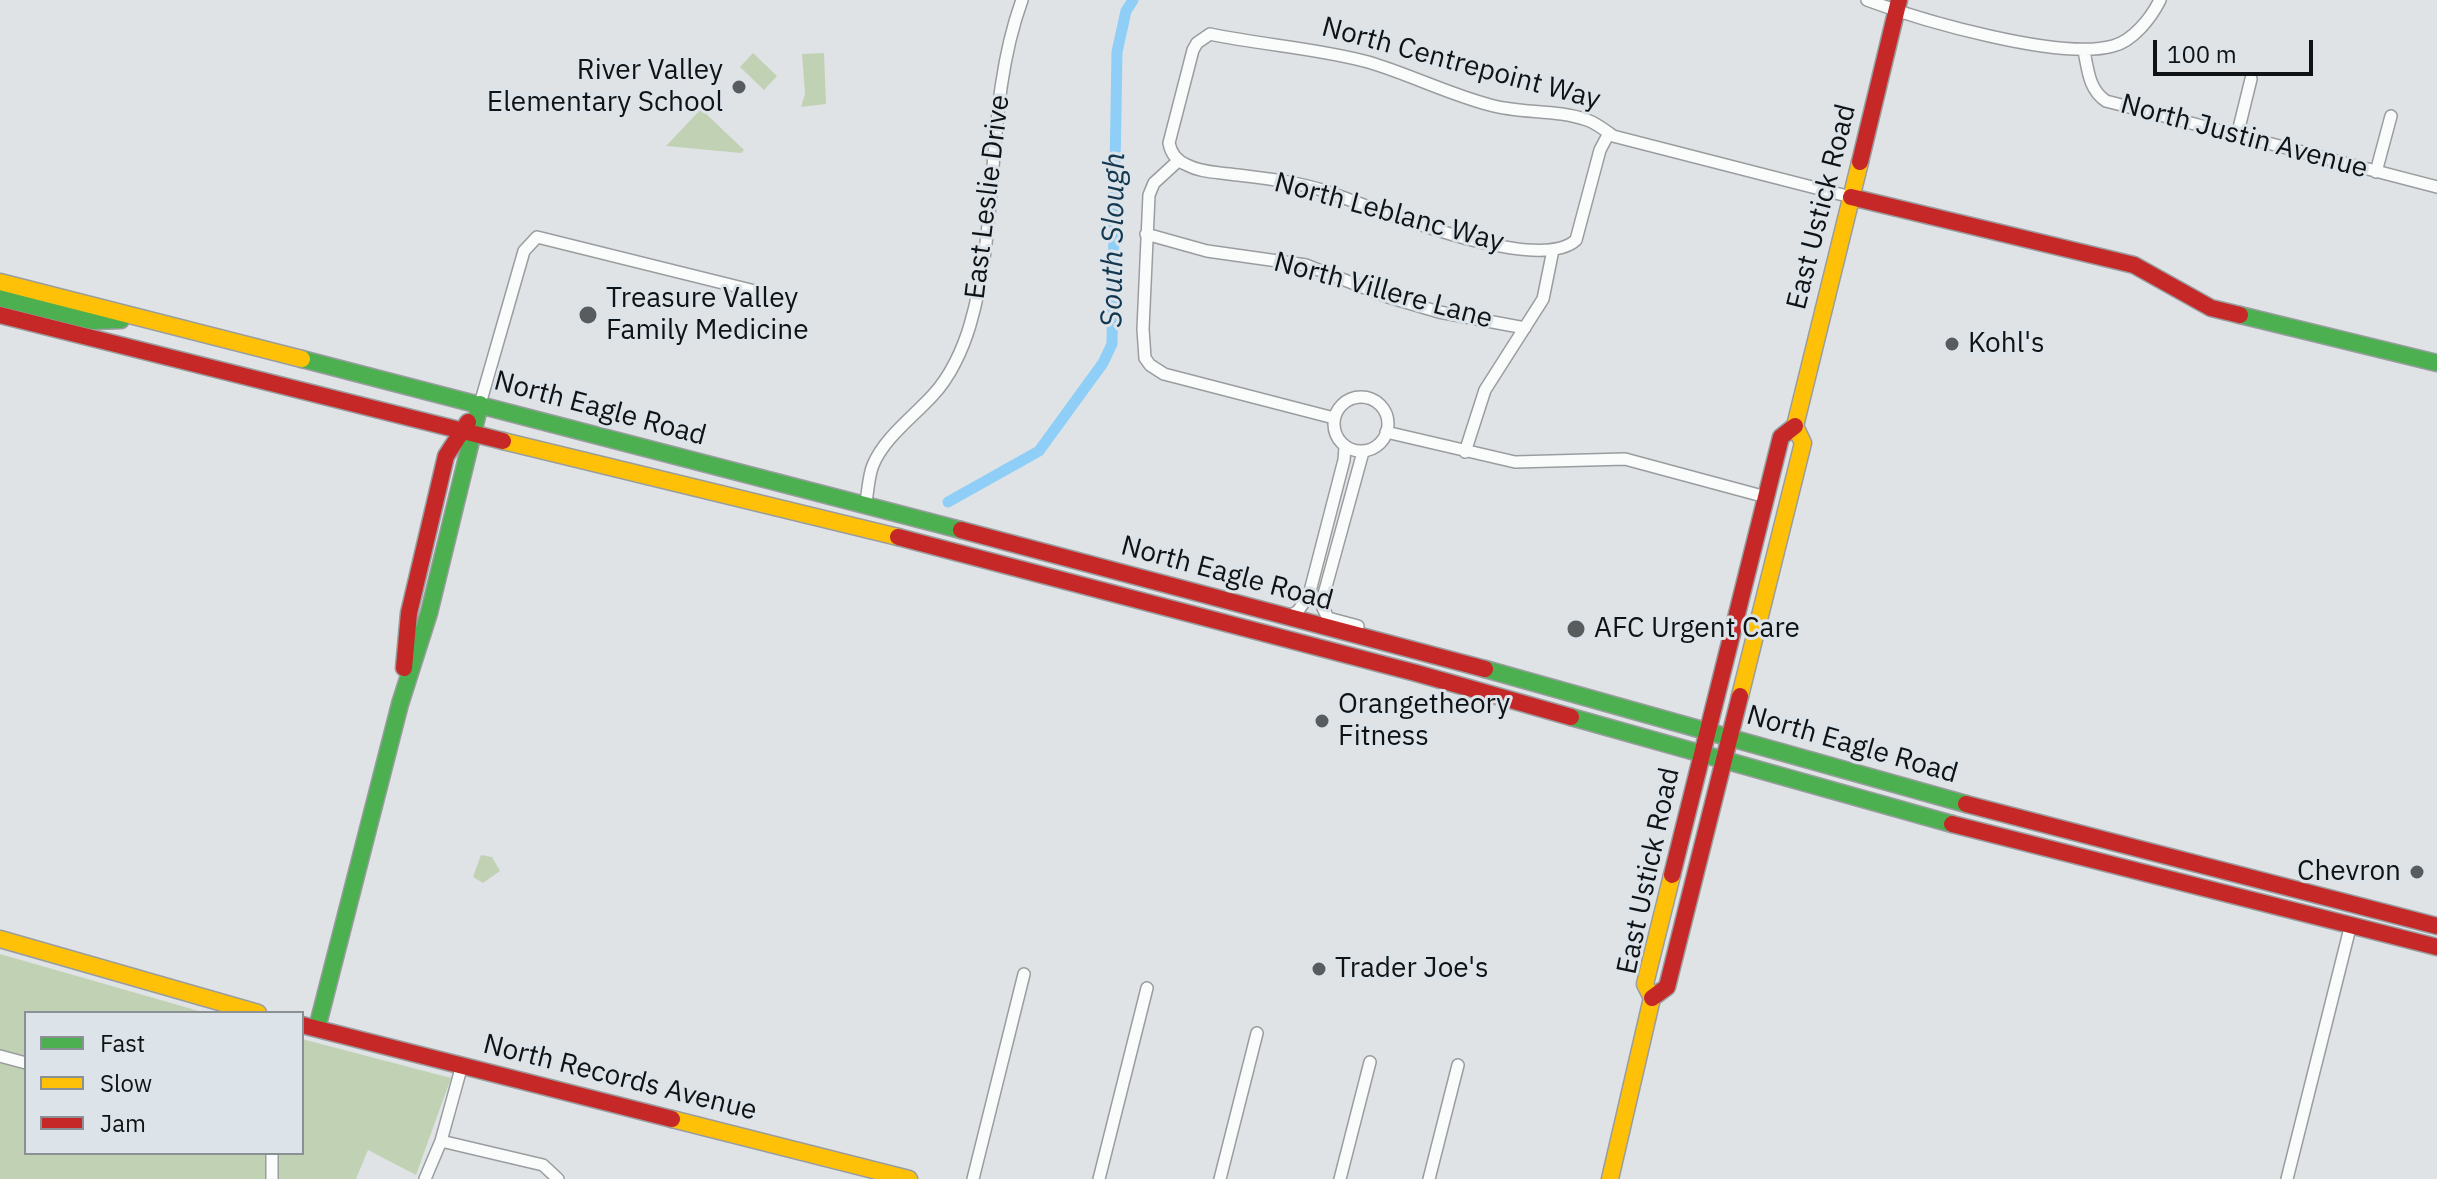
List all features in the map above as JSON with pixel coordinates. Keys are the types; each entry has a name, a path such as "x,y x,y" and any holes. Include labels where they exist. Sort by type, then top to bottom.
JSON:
{"main road":[{"name":"East Ustick Road","path":"1610,1179 1652,998 1645,984 1701,755 1781,437 1795,426 1898,6"},
{"name":"North Centrepoint Way","path":"1851,197 2122,261 2211,308 2437,363"},
{"name":"North Eagle Road","path":"0,282 480,404 1443,657 2057,829 2437,926"},
{"path":"0,298 92,321 150,320"},
{"name":"North Eagle Road","path":"0,315 1033,571 1416,673 1723,762 2051,851 2190,883 2437,947"},
{"path":"310,1026 400,704 429,613 467,433 480,404"},
{"name":"East Ustick Road","path":"1652,998 1667,987 1730,738 1803,443 1795,426"},
{"path":"1033,571 1046,565 1174,599 1190,591"},
{"path":"1200,616 1208,607 1280,625 1287,618"},
{"path":"2190,883 2223,884 2340,913 2355,904"},
{"path":"2351,924 2363,917 2437,935"},
{"path":"0,939 251,1011"},
{"name":"North Records Avenue","path":"310,1026 909,1179"}],"street":[{"name":"East Leslie Drive","path":"865,507 873,465 886,445 936,392 955,361 970,327 983,269 1005,61 1022,0"},
{"path":"1867,0 2026,43 2084,51 2116,46 2144,24 2160,0"},
{"name":"North Centrepoint Way","path":"1178,161 1169,143 1193,50 1205,35 1210,34 1368,62 1492,106 1568,115 1590,121 1609,133 1851,197"},
{"name":"North Justin Avenue","path":"2084,51 2094,90 2106,101 2437,187"},
{"path":"2237,136 2251,79"},
{"path":"2376,172 2391,116"},
{"path":"1465,452 1485,390 1543,299 1553,250 1564,249 1576,240 1600,150 1609,133"},
{"path":"1178,161 1154,183 1149,195 1143,329 1145,358 1164,374 1334,418"},
{"name":"North Leblanc Way","path":"1178,161 1197,170 1321,190 1456,237 1503,246 1553,250"},
{"name":"North Villere Lane","path":"1146,234 1207,251 1306,265 1388,297 1439,312 1525,328"},
{"path":"480,404 524,251 537,237 759,292"},
{"path":"1369,398 1383,409 1387,418 1386,432 1375,448 1363,452 1345,447 1336,435 1334,418 1350,399 1369,398"},
{"path":"1386,432 1515,462 1625,459 1766,497"},
{"path":"1287,618 1298,611 1309,595 1345,447"},
{"path":"1363,452 1324,594 1323,608 1328,618 1421,642 1443,657"},
{"path":"2287,1179 2351,924"},
{"path":"973,1179 1024,974"},
{"path":"1099,1179 1147,988"},
{"path":"1220,1179 1257,1033"},
{"path":"0,1056 24,1062"},
{"path":"1340,1179 1370,1062"},
{"path":"425,1179 441,1141 462,1065"},
{"path":"1429,1179 1458,1065"},
{"path":"441,1141 543,1165 557,1177"},
{"path":"272,1155 272,1179"}],"green space":[{"path":"753,53 777,76 764,90 740,67"},
{"path":"824,53 826,104 801,107 805,94 802,54"},
{"path":"701,109 744,150 741,153 666,146"},
{"path":"481,855 492,857 500,871 483,883 473,877"},
{"path":"0,954 199,1011 24,1011 24,1155 304,1155 304,1040 451,1078 416,1175 368,1150 356,1179 0,1179"}],"waterway":[{"name":"South Slough","path":"948,502 1039,451 1103,363 1112,344 1117,52 1126,11 1133,0"}],"traffic: fast":[{"path":"0,298 92,321 121,320"},
{"path":"2240,315 2437,363"},
{"path":"302,359 961,530"},
{"path":"317,1028 400,704 429,613 480,404"},
{"path":"1485,669 1966,804"},
{"path":"1571,717 1952,824"}],"traffic: slow":[{"path":"1740,696 1803,443 1795,426 1860,162"},
{"path":"0,282 302,359"},
{"path":"503,441 898,537"},
{"path":"1610,1179 1652,998 1645,984 1672,875"},
{"path":"0,939 251,1011"},
{"path":"672,1119 909,1179"}],"traffic: jam":[{"path":"1860,162 1899,0"},
{"path":"1851,197 2134,265 2211,308 2240,315"},
{"path":"0,315 503,441"},
{"path":"404,668 409,613 446,456 468,422"},
{"path":"1672,875 1781,437 1795,426"},
{"path":"961,530 1485,669"},
{"path":"898,537 1416,673 1571,717"},
{"path":"1652,998 1667,987 1740,696"},
{"path":"1966,804 2437,926"},
{"path":"1952,824 2437,947"},
{"path":"304,1026 672,1119"}],"place":[{"name":"River Valley Elementary School","path":"739,87"},
{"name":"Treasure Valley Family Medicine","path":"588,315"},
{"name":"Kohl's","path":"1952,344"},
{"name":"AFC Urgent Care","path":"1576,629"},
{"name":"Orangetheory Fitness","path":"1322,721"},
{"name":"Chevron","path":"2417,872"},
{"name":"Trader Joe's","path":"1319,969"}]}
